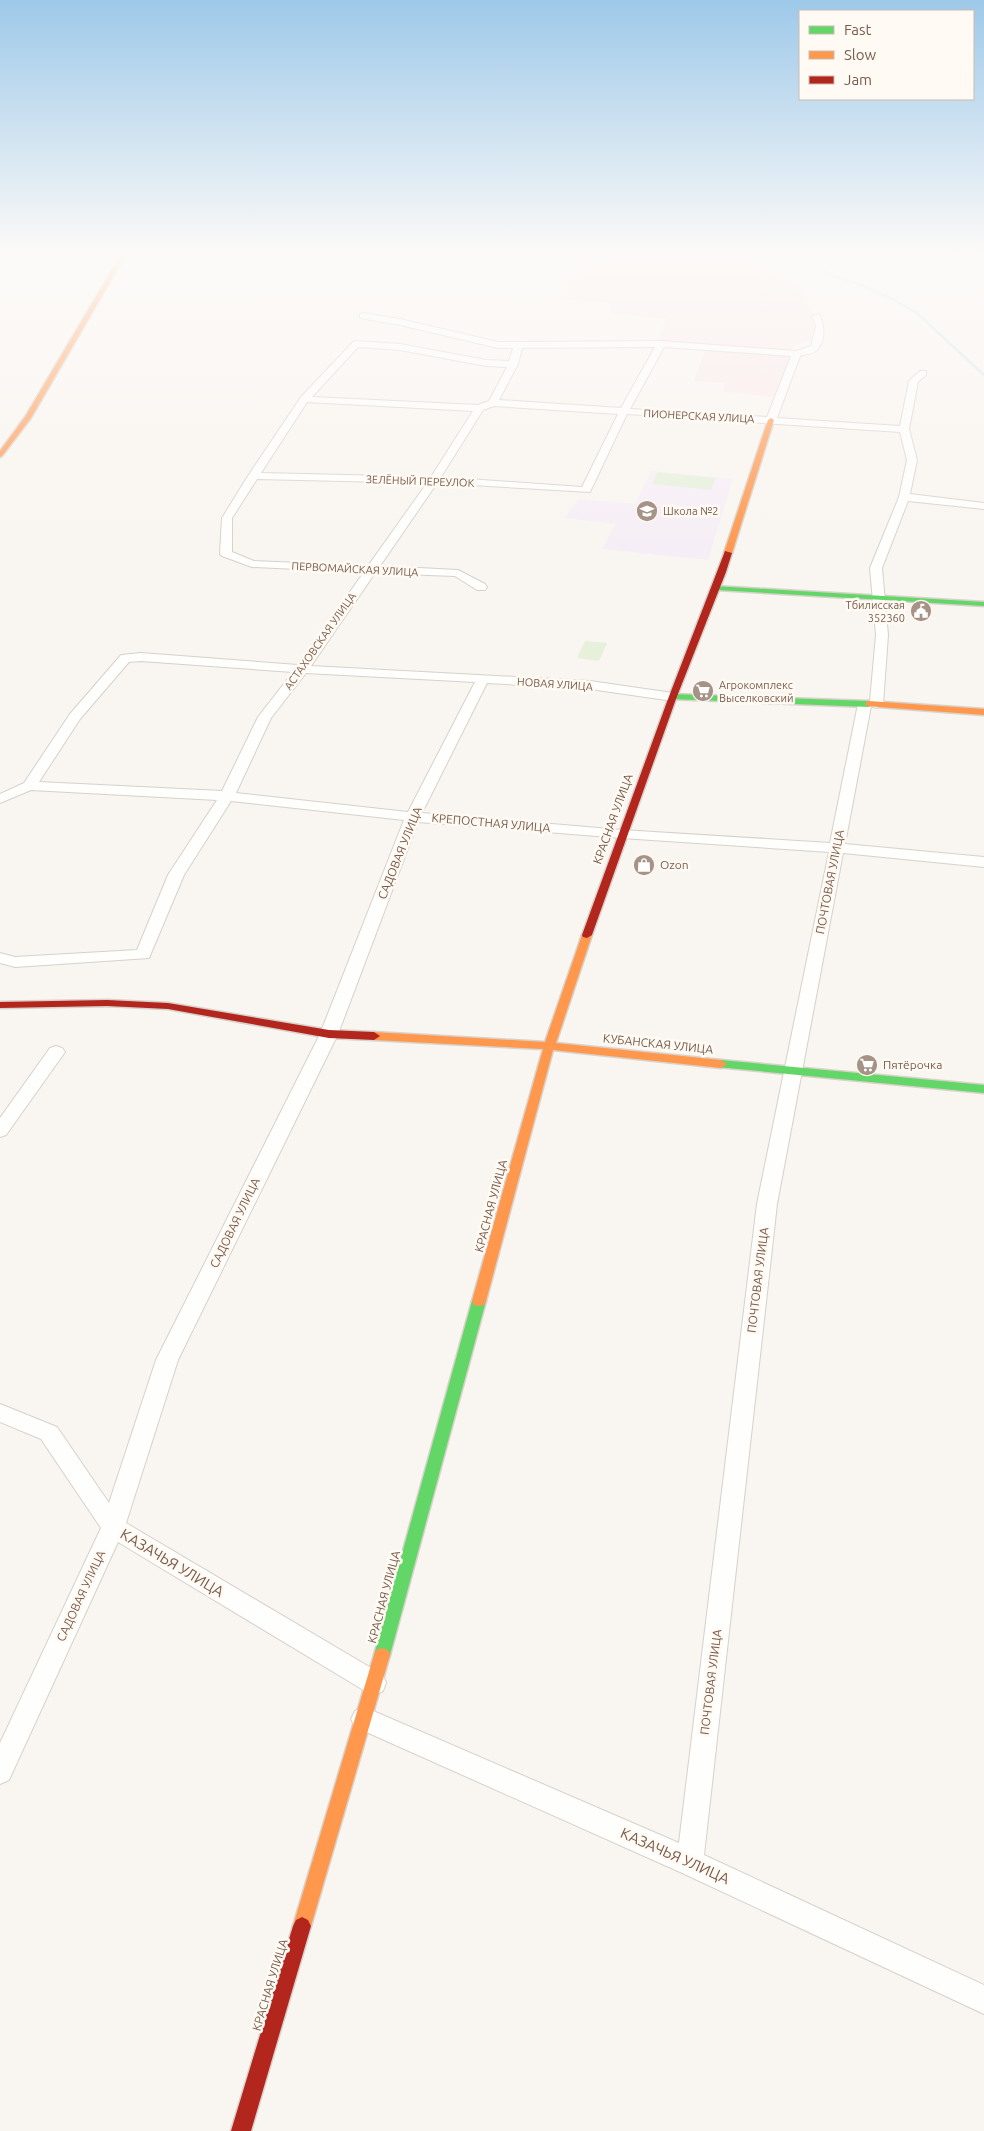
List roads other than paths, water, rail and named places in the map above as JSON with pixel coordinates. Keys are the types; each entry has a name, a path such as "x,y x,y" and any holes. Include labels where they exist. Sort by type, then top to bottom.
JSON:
{"street":[{"path":"0,455 6,441 28,418 68,350"},
{"path":"253,476 304,398 350,350"},
{"path":"419,350 486,363 512,364"},
{"path":"304,398 479,408 494,403 516,350"},
{"path":"624,411 657,350"},
{"path":"748,350 796,354 811,350"},
{"name":"КРАСНАЯ УЛИЦА","path":"241,2131 374,1684 548,1046 622,834 673,697 717,588 772,420 796,354"},
{"name":"ПОЧТОВАЯ УЛИЦА","path":"690,1862 767,1204 837,848 871,704 882,635 876,568 904,497 912,460 904,429 914,381 923,373"},
{"name":"ПИОНЕРСКАЯ УЛИЦА","path":"494,403 904,429"},
{"name":"АСТАХОВСКАЯ УЛИЦА","path":"0,958 15,962 143,955 176,875 227,796 265,717 302,669 434,480 479,408"},
{"name":"ЗЕЛЁНЫЙ ПЕРЕУЛОК","path":"253,476 434,480 586,490 624,411"},
{"name":"ПЕРВОМАЙСКАЯ УЛИЦА","path":"253,476 227,518 226,554 252,564 458,573 481,588"},
{"path":"904,497 984,506"},
{"path":"717,588 984,604"},
{"name":"НОВАЯ УЛИЦА","path":"29,786 75,718 125,658 141,657 302,669 590,686 673,697 871,704 984,712"},
{"name":"САДОВАЯ УЛИЦА","path":"0,1771 113,1528 167,1360 329,1034 413,817 483,679"},
{"name":"КРЕПОСТНАЯ УЛИЦА","path":"0,799 29,786 227,796 413,817 622,834 837,848 984,862"},
{"name":"КУБАНСКАЯ УЛИЦА","path":"0,1004 25,1006 107,1003 168,1006 329,1034 548,1046 792,1072 984,1089"},
{"path":"0,1130 56,1052"},
{"name":"КАЗАЧЬЯ УЛИЦА","path":"0,1413 49,1433 113,1528 374,1684"},
{"name":"КАЗАЧЬЯ УЛИЦА","path":"364,1719 690,1862 984,2000"}],"waterway":[{"path":"957,350 984,375"}],"place":[{"name":"Школа №2","path":"647,511"},
{"name":"Тбилисская 352360","path":"921,611"},
{"name":"Агрокомплекс Выселковский","path":"703,691"},
{"name":"Ozon","path":"644,865"},
{"name":"Пятёрочка","path":"867,1065"}]}
